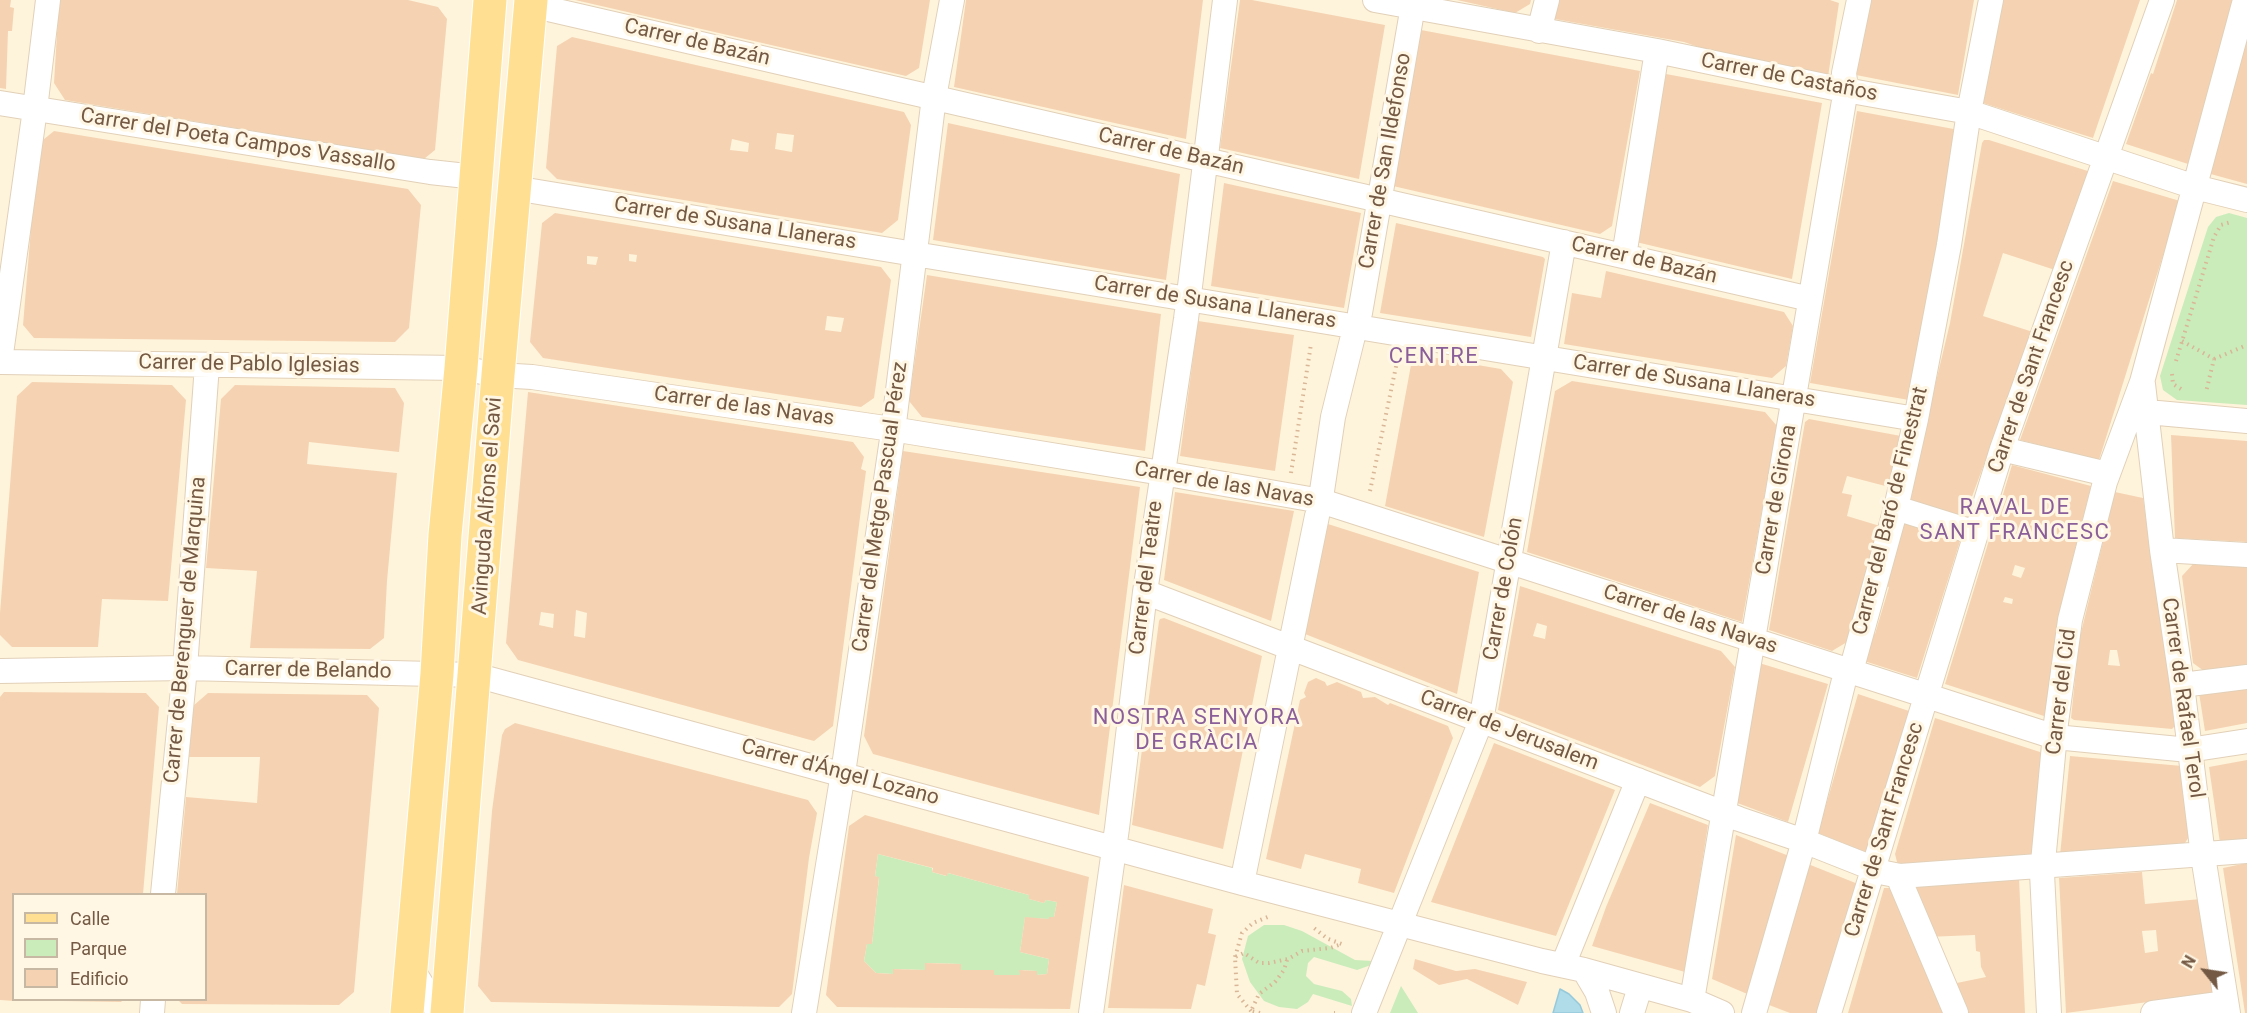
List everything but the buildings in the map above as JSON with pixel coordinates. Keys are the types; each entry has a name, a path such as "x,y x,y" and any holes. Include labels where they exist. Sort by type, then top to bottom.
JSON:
{"main road":[{"name":"Avinguda Alfons el Savi","path":"407,1013 437,674 445,535 461,368 490,0"},
{"name":"Avinguda Alfons el Savi","path":"447,1013 498,375 531,2"}],"street":[{"path":"0,361 48,0"},
{"name":"Carrer del Metge Pascual Pérez","path":"804,1013 843,773 916,254 934,98 952,0"},
{"name":"Carrer del Teatre","path":"1091,1013 1145,591 1188,299 1226,0"},
{"name":"Carrer de Castaños","path":"1375,0 1413,4 1539,31 1657,51 1970,112 2106,159 2195,187 2247,200"},
{"path":"1539,31 1547,0"},
{"name":"Carrer de Girona","path":"1692,1000 1846,89 1844,73 1859,0"},
{"name":"Carrer del Baró de Finestrat","path":"1754,1013 1804,841 1845,676 1851,671 1896,508 1916,419 1991,0"},
{"name":"Carrer de Sant Francesc","path":"1830,1013 2002,449 2162,0"},
{"name":"Carrer del Cid","path":"2049,1013 2043,867 2055,737 2070,620 2107,474 2142,382 2245,0"},
{"name":"Carrer de Bazán","path":"531,2 934,98 1810,299"},
{"name":"Carrer de San Ildefonso","path":"1322,491 1333,417 1357,325 1413,4"},
{"path":"1624,256 1657,51"},
{"name":"Carrer del Poeta Campos Vassallo","path":"0,103 430,172 476,177"},
{"name":"Carrer de Susana Llaneras","path":"514,188 1916,419"},
{"name":"Carrer de Colón","path":"1364,1013 1481,721 1564,242"},
{"name":"Carrer de Pablo Iglesias","path":"0,361 461,368 498,375"},
{"name":"Carrer de Berenguer de Marquina","path":"163,893 185,668 207,364"},
{"name":"Carrer de las Navas","path":"498,375 532,377 892,429 1321,501 2055,737 2189,750 2247,741"},
{"name":"Carrer de Rafael Terol","path":"2142,382 2203,856 2227,1008"},
{"path":"2146,412 2247,421"},
{"path":"2002,449 2107,474"},
{"path":"1896,508 1976,533"},
{"path":"1242,883 1317,516"},
{"path":"2162,550 2247,555"},
{"name":"Carrer de Jerusalem","path":"1145,591 1481,721 1900,876"},
{"name":"Carrer de Belando","path":"0,671 185,668 437,674"},
{"name":"Carrer d'Ángel Lozano","path":"437,674 475,675 1242,883 1574,968 1692,1000 1722,1013"},
{"path":"2182,685 2247,677"},
{"path":"1604,1013 1597,992 1574,968 1638,780"},
{"path":"1956,1013 1900,881 1900,876 2203,856 2247,851"},
{"path":"411,967 439,1013"},
{"path":"1632,1013 1640,987"},
{"path":"2153,1013 2227,1008"}],"path":[{"path":"2179,352 2214,237 2222,225 2217,219"},
{"path":"1289,482 1311,341"},
{"path":"2182,341 2214,359"},
{"path":"2214,359 2247,345"},
{"path":"1370,492 1398,355"},
{"path":"2206,392 2214,359"},
{"path":"2172,372 2173,384"},
{"path":"1260,1013 1251,1011 1237,994 1235,957 1242,933 1253,923 1270,916 1280,918"},
{"path":"1235,957 1244,953 1259,963 1269,963 1288,959 1302,951 1330,948 1342,944 1328,939 1311,925"},
{"path":"1251,1011 1259,994 1280,976 1288,959"}],"green space":[{"path":"2229,213 2247,218 2247,405 2177,400 2163,390 2160,376 2208,227 2216,217"},
{"path":"878,854 932,868 932,872 946,876 948,873 1029,895 1029,899 1044,903 1046,900 1057,902 1054,917 1049,917 1049,919 1025,918 1020,952 1049,959 1047,974 1037,975 1037,971 1020,970 1020,975 994,975 993,970 961,970 961,964 926,963 925,970 894,969 893,974 876,973 864,961 867,944 872,944 879,878 875,876"},
{"path":"1264,925 1284,925 1302,931 1355,960 1373,961 1371,965 1357,970 1314,957 1308,963 1306,976 1314,984 1342,991 1351,999 1352,1006 1313,994 1308,1002 1297,1009 1279,1007 1264,1001 1250,982 1242,959 1248,936"},
{"path":"1401,986 1418,1013 1390,1013"}],"water":[{"path":"1560,989 1580,1005 1583,1013 1553,1013"}],"district":[{"name":"CENTRE","path":"1434,357"},
{"name":"RAVAL DE SANT FRANCESC","path":"2015,520"},
{"name":"NOSTRA SENYORA DE GRÀCIA","path":"1197,730"}]}
